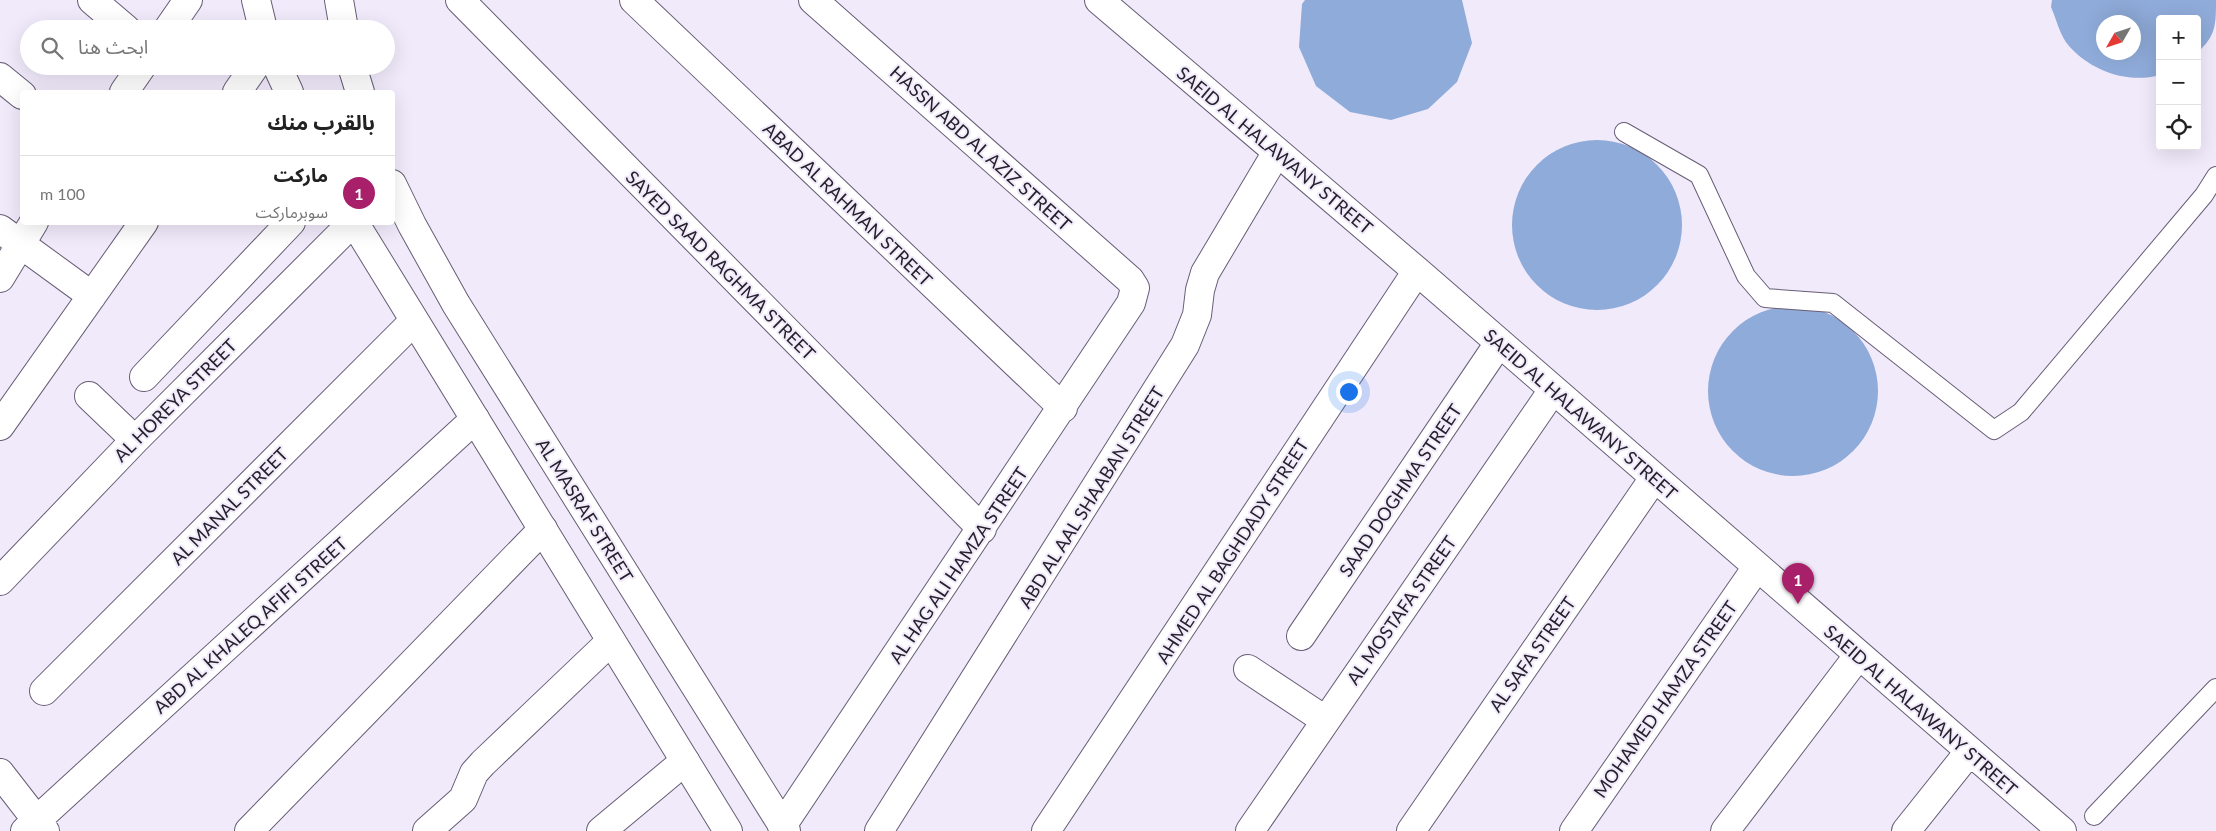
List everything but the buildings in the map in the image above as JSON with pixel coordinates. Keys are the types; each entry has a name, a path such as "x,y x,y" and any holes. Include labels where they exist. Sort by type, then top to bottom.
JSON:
{"street":[{"path":"92,0 115,20"},
{"path":"174,20 188,0"},
{"path":"256,0 261,20"},
{"path":"339,0 342,20"},
{"name":"SAYED SAAD RAGHMA STREET","path":"460,0 982,529"},
{"name":"ABAD AL RAHMAN STREET","path":"634,0 1062,408"},
{"name":"HASSN ABD AL AZIZ STREET","path":"814,0 1130,280 1135,288 1131,303"},
{"name":"SAEID AL HALAWANY STREET","path":"1099,0 1417,271 1970,752 2050,827"},
{"path":"125,90 136,75"},
{"path":"237,90 248,75"},
{"path":"281,75 288,90"},
{"path":"355,75 359,90"},
{"path":"0,77 20,93"},
{"name":"ABD AL AAL SHAABAN STREET","path":"879,831 1185,346 1197,315 1200,290 1206,273 1277,152"},
{"name":"AL MASRAF STREET","path":"395,190 424,249 456,304 784,828"},
{"path":"0,426 143,225"},
{"path":"144,377 288,225"},
{"name":"AL HOREYA STREET","path":"0,580 135,440 351,225"},
{"path":"356,225 728,831"},
{"path":"0,278 18,232 92,296"},
{"name":"AHMED AL BAGHDADY STREET","path":"1046,831 1417,271"},
{"name":"AL HAG ALI HAMZA STREET","path":"784,828 1131,303"},
{"name":"AL MANAL STREET","path":"44,691 414,321"},
{"name":"SAAD DOGHMA STREET","path":"1301,636 1499,343"},
{"name":"AL MOSTAFA STREET","path":"1250,831 1553,390"},
{"path":"89,396 135,440"},
{"name":"ABD AL KHALEQ AFIFI STREET","path":"35,827 475,419"},
{"name":"AL SAFA STREET","path":"1411,831 1654,478"},
{"path":"249,831 543,529"},
{"name":"MOHAMED HAMZA STREET","path":"1574,831 1757,567"},
{"path":"427,831 464,799 474,774 483,763 611,641"},
{"path":"1725,831 1858,656"},
{"path":"1248,669 1325,720"},
{"path":"1906,831 1970,752"},
{"path":"600,831 685,761"},
{"path":"0,773 35,827"}],"lane":[{"path":"1624,132 1699,175 1746,276 1765,298 1833,303 1994,430 2021,412 2204,194 2216,176"},
{"path":"2094,816 2216,688"}],"water":[{"path":"1305,0 1462,0 1472,43 1457,82 1428,109 1391,120 1350,112 1316,86 1299,47 1302,4"},
{"path":"2052,0 2216,0 2214,30 2201,49 2201,15 2156,15 2156,76 2135,78 2099,69 2078,55 2066,42 2051,7"},
{"path":"1605,140 1630,146 1651,159 1663,171 1679,200 1682,225 1681,242 1676,258 1663,279 1651,291 1622,307 1589,310 1564,304 1543,291 1531,279 1515,250 1512,217 1518,192 1531,171 1543,159 1572,143"},
{"path":"1801,306 1826,312 1847,325 1859,337 1875,366 1878,391 1877,408 1872,424 1859,445 1847,457 1818,473 1785,476 1760,470 1739,457 1727,445 1711,416 1708,383 1714,358 1727,337 1739,325 1768,309"}],"place":[{"name":"ماركت","path":"1798,604"}]}
